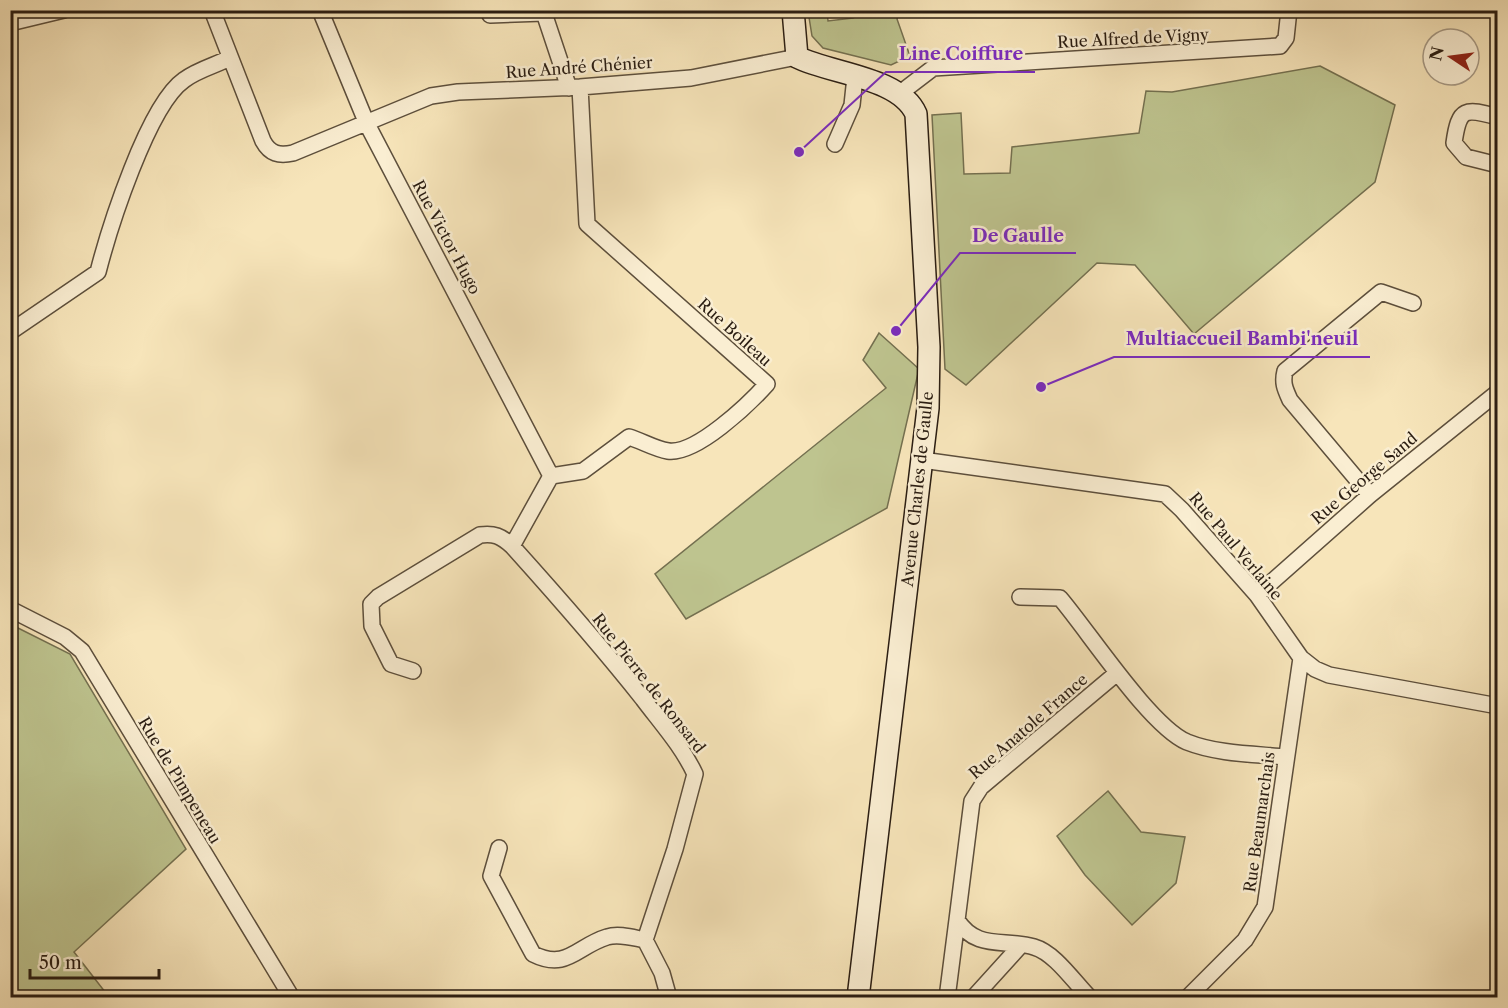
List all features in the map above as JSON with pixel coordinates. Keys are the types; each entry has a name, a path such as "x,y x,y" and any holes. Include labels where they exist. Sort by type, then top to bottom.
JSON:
{"street":[{"path":"10,23 64,10"},
{"path":"10,332 98,272 108,231 149,131 168,97 184,80 230,58 212,10"},
{"name":"Rue Victor Hugo","path":"320,10 367,124 551,476"},
{"path":"793,10 797,57"},
{"path":"490,15 544,13 574,87"},
{"name":"Rue Alfred de Vigny","path":"899,94 933,68 1272,48 1280,46 1286,38 1289,17"},
{"name":"Rue André Chénier","path":"230,58 263,141 268,149 281,156 367,124 431,96 458,92 574,87 691,78 797,57"},
{"name":"Avenue Charles de Gaulle","path":"797,57 814,66 888,87 899,94 912,103 916,114 918,137 929,347 928,408 858,998"},
{"path":"836,144 852,105 855,77"},
{"name":"Rue Boileau","path":"551,476 584,471 629,437 668,451 681,451 693,446 749,404 767,384 587,224 574,87"},
{"path":"1497,117 1471,110 1464,112 1458,119 1454,143 1466,157 1497,165"},
{"path":"1370,495 1290,400 1283,387 1283,379 1285,371 1381,292 1413,303"},
{"name":"Rue George Sand","path":"1257,595 1370,495 1497,392"},
{"name":"Rue Paul Verlaine","path":"922,460 1165,494 1257,595 1301,658 1315,669 1329,675 1497,706"},
{"path":"413,671 391,664 372,626 371,604 480,535 490,533 502,537 512,546 551,476"},
{"name":"Rue Pierre de Ronsard","path":"512,546 600,645 688,759 695,774 675,849 645,940"},
{"path":"1020,597 1060,598 1084,626 1118,673 1168,729 1185,741 1207,748 1286,758"},
{"name":"Rue de Pimpeneau","path":"10,609 65,637 82,651 292,998"},
{"name":"Rue Beaumarchais","path":"1187,998 1245,940 1264,907 1301,658"},
{"name":"Rue Anatole France","path":"947,998 972,801 981,787 1118,673"},
{"path":"499,848 490,876 533,954 553,961 563,960 608,936 645,940 662,973 669,998"},
{"path":"957,920 965,932 976,939 1035,947 1048,955 1090,998"},
{"path":"973,998 1021,945"}],"green space":[{"path":"808,11 827,11 828,21 853,18 867,11 899,11 897,19 910,56 891,65 823,48 812,36"},
{"path":"1320,66 1395,105 1375,182 1194,334 1135,265 1097,263 966,385 945,369 932,115 961,113 964,174 1010,173 1012,147 1139,133 1146,91 1172,92"},
{"path":"879,333 919,369 887,508 686,619 655,574 886,388 863,360"},
{"path":"10,624 70,654 186,849 74,952 109,997 11,997"},
{"path":"1108,791 1141,832 1185,837 1176,883 1132,925 1085,875 1057,836"}],"place":[{"name":"Line Coiffure","path":"799,152"},
{"name":"De Gaulle","path":"896,331"},
{"name":"Multiaccueil Bambi'neuil","path":"1041,387"}]}
